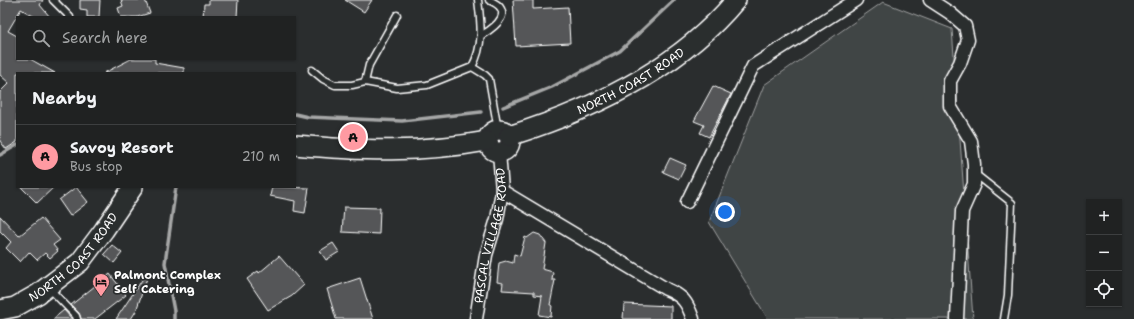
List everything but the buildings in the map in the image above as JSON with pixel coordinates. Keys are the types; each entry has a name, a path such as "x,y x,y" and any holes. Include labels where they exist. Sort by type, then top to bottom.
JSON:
{"main road":[{"name":"NORTH COAST ROAD","path":"296,145 359,150 419,150 498,140 600,101 659,68 698,39 736,0"},
{"name":"NORTH COAST ROAD","path":"0,310 16,307 48,287 80,262 132,188"}],"street":[{"path":"687,202 753,66 856,0"},
{"path":"930,0 950,13 965,26 968,40 960,64 950,81 950,106 971,141 974,173 974,184 962,211 957,319"},
{"name":"PASCAL VILLAGE ROAD","path":"476,319 486,255 497,219 502,191 498,140"},
{"path":"502,191 666,289 679,294 689,308 692,319"}],"lane":[{"path":"53,0 69,16"},
{"path":"312,70 323,79 335,85 352,85 364,82 397,88 427,85 472,68 480,48 482,35 478,0"},
{"path":"482,35 497,26 501,18 502,11 499,6 489,0"},
{"path":"364,82 369,65 397,15"},
{"path":"472,68 489,79 498,140"},
{"path":"974,173 1012,203 1008,295 1004,319"},
{"path":"48,287 76,316 77,319"}],"shaded area":[{"path":"883,2 952,29 973,319 768,319 709,222 764,85"}],"waterway":[{"path":"503,107 552,87 620,51 674,0"},
{"path":"296,114 308,117 402,121 481,112"},
{"path":"0,155 16,146"},
{"path":"174,319 174,311 165,263 176,188"}],"place":[{"name":"Savoy Resort","path":"353,137"},
{"name":"Palmont Complex Self Catering","path":"101,297"}]}
